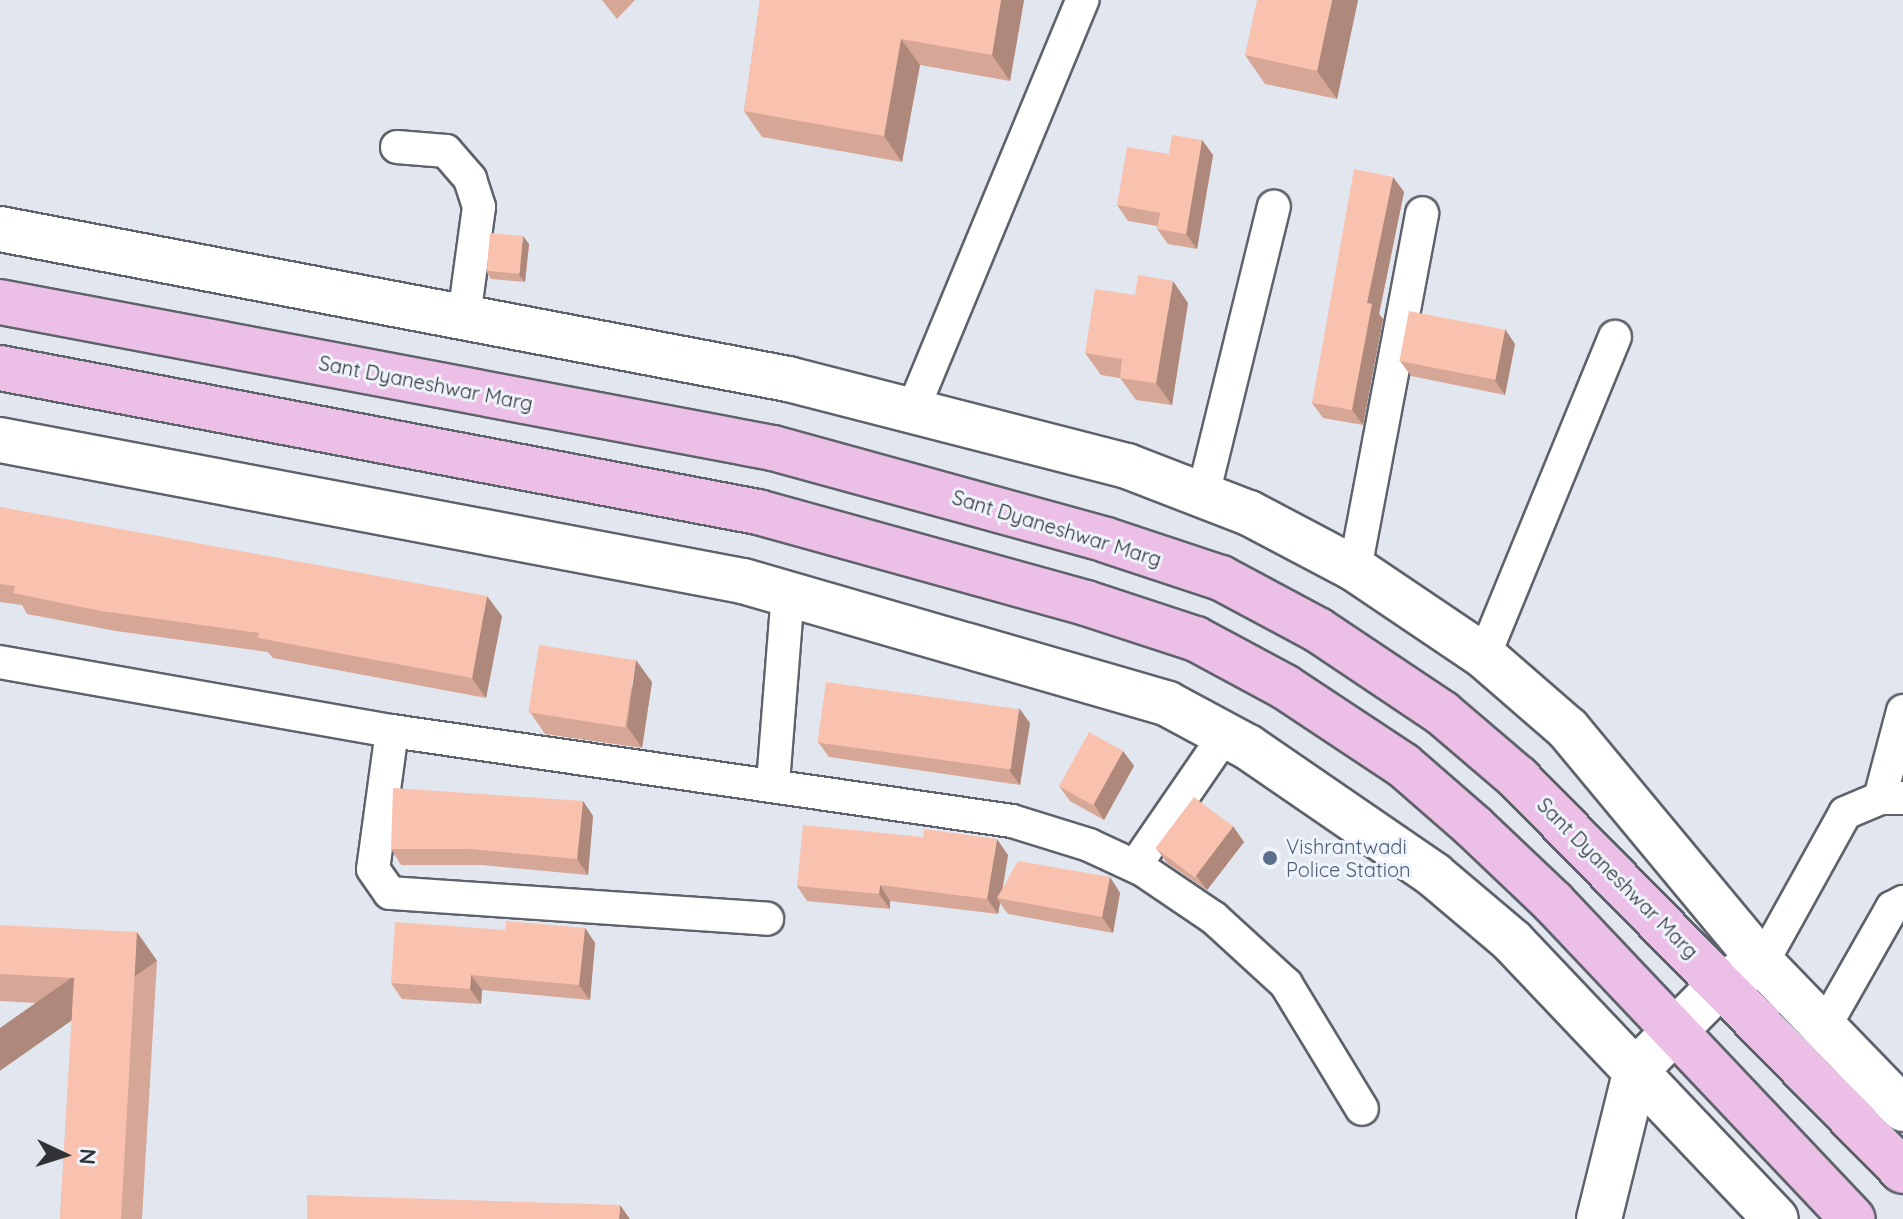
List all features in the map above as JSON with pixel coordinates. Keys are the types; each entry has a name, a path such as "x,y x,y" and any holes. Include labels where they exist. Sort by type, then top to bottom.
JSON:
{"main road":[{"name":"Sant Dyaneshwar Marg","path":"0,302 773,448 1091,536 1221,578 1318,630 1442,713 1599,856 1903,1171"},
{"path":"0,368 758,512 1056,594 1196,639 1285,687 1403,765 1553,902 1853,1219"}],"street":[{"path":"913,409 1082,0"},
{"path":"397,147 446,151 470,179 479,207 464,317"},
{"path":"1203,495 1274,207"},
{"path":"1355,569 1422,213"},
{"path":"0,229 788,379 1127,466 1249,513 1355,569 1484,656 1568,729 1762,963 1822,1031 1903,1109"},
{"path":"1484,656 1615,337"},
{"path":"0,440 788,593 1139,694 1225,735 1434,875 1512,941 1776,1219"},
{"path":"773,783 788,593"},
{"path":"0,662 392,731 773,783 1012,821 1089,845 1135,866 1214,918 1286,984 1362,1109"},
{"path":"1599,1219 1636,1070 1722,983 1762,963 1845,813 1892,798 1903,711"},
{"path":"392,731 373,869 390,893 767,919"},
{"path":"1135,866 1225,735"},
{"path":"1822,1031 1892,908 1903,902"}],"building":[{"path":"760,0 1001,0 992,55 901,39 884,136 744,111"},
{"path":"1257,0 1332,0 1317,71 1245,55"},
{"path":"1172,135 1202,140 1186,234 1157,229 1160,213 1117,205 1127,147 1169,154"},
{"path":"1354,169 1393,177 1367,303 1372,304 1352,410 1312,403"},
{"path":"490,233 523,236 520,274 487,271"},
{"path":"1138,275 1173,281 1156,383 1120,378 1122,359 1085,353 1095,289 1135,295"},
{"path":"1409,311 1505,330 1495,380 1399,361"},
{"path":"0,507 487,596 472,678 258,638 259,633 101,611 13,593 15,586 0,584"},
{"path":"539,645 636,660 625,727 528,712"},
{"path":"826,682 1019,709 1011,770 818,742"},
{"path":"1089,732 1123,751 1093,805 1059,786"},
{"path":"393,788 583,801 577,859 470,849 391,849"},
{"path":"1194,797 1233,826 1195,878 1155,848"},
{"path":"803,825 923,837 924,829 997,839 987,899 880,885 879,894 797,886"},
{"path":"1018,861 1110,877 1102,917 997,898"},
{"path":"506,921 585,928 579,985 471,975 470,989 391,983 395,922 505,930"},
{"path":"0,925 137,932 121,1219 60,1219 74,978 0,974"},
{"path":"307,1195 620,1205 619,1219 307,1219"}],"place":[{"name":"Vishrantwadi Police Station","path":"1270,858"}]}
